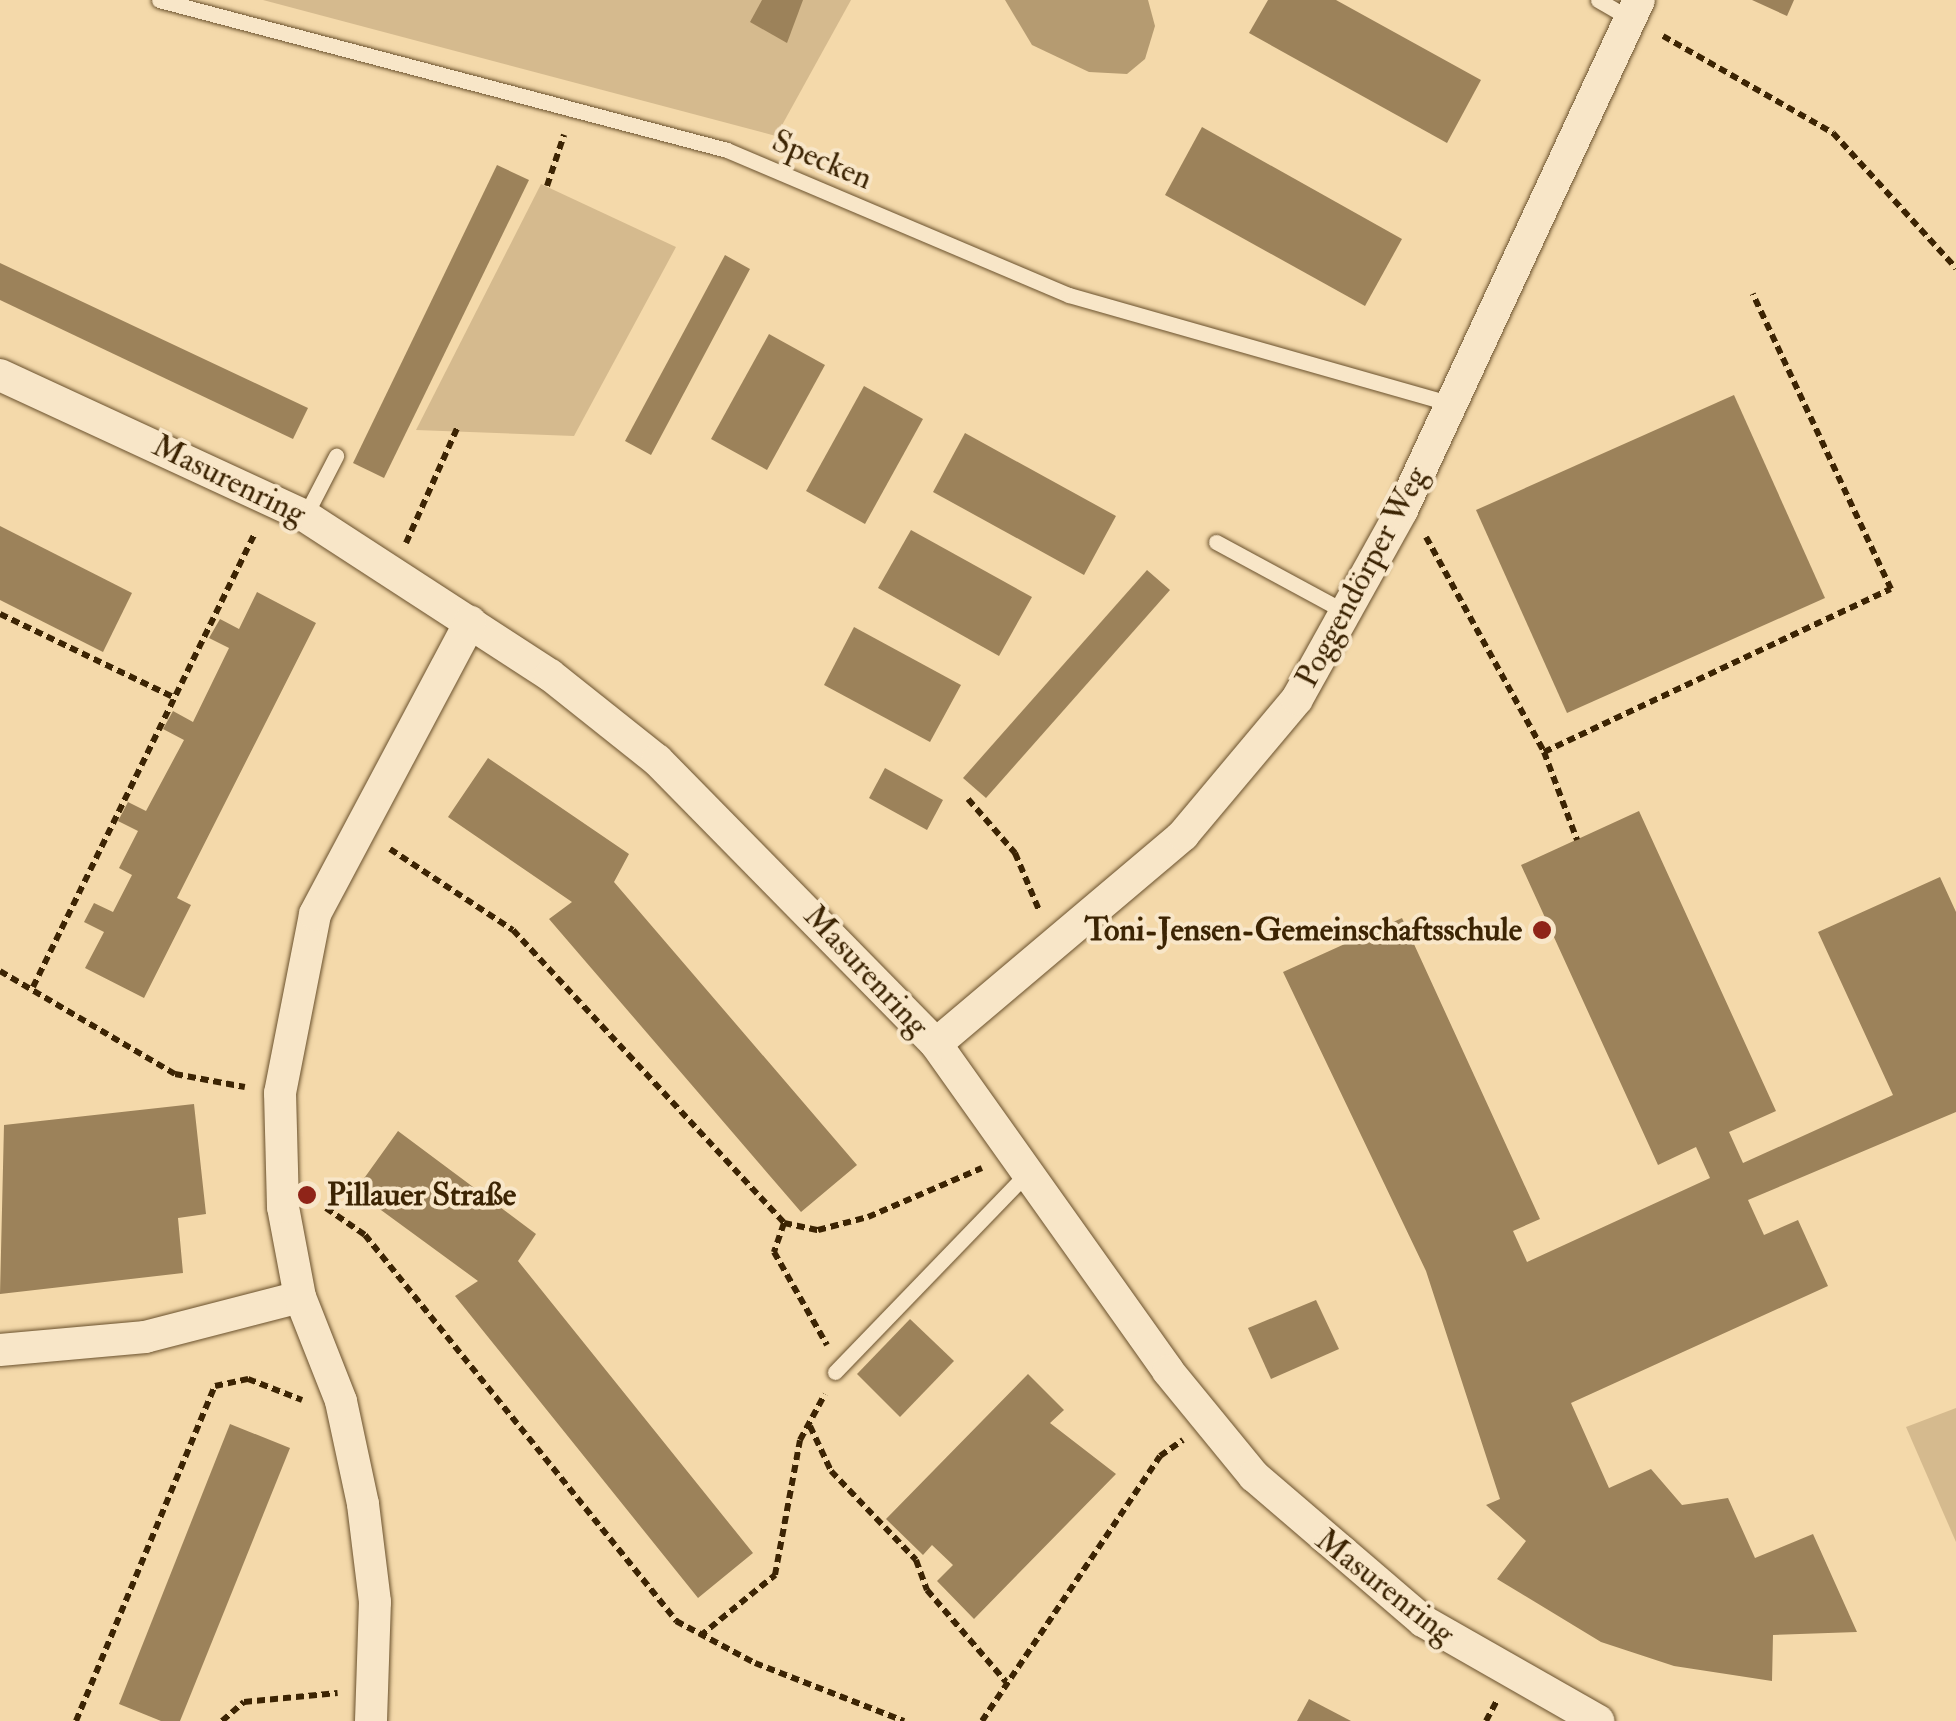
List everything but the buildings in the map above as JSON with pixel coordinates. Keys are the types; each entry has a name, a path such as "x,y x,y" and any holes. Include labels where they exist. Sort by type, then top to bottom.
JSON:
{"street":[{"name":"Poggendörper Weg","path":"936,1044 1184,835 1297,699 1349,614 1402,510 1635,9"},
{"name":"Masurenring","path":"0,375 304,516 470,622 656,760 936,1044 1026,1160 1208,1422 1334,1552 1422,1621 1598,1721"},
{"path":"372,1708 375,1602 341,1400 300,1297 283,1206 280,1094 315,914 356,826 470,622"},
{"path":"0,1350 145,1337 300,1297"}],"lane":[{"name":"Specken","path":"159,0 727,150 1069,295 1452,404"},
{"path":"1598,0 1635,9"},
{"path":"304,516 336,456"},
{"path":"1216,542 1349,614"},
{"path":"836,1372 1026,1160"}],"path":[{"path":"1635,9 1833,133 1956,268"},
{"path":"547,186 572,109"},
{"path":"1544,752 1891,589 1753,294"},
{"path":"394,572 458,426"},
{"path":"33,987 271,500"},
{"path":"1402,510 1447,560 1544,752 1577,840"},
{"path":"0,614 173,697"},
{"path":"968,799 1015,852 1053,942"},
{"path":"356,826 513,930 784,1223 818,1230 868,1217 1026,1160"},
{"path":"0,971 175,1074 280,1094"},
{"path":"326,1208 365,1235 676,1621 700,1636 904,1721"},
{"path":"700,1636 775,1574 809,1424 836,1372 817,1314 774,1252 784,1223"},
{"path":"76,1721 215,1386 248,1379 297,1400 341,1400"},
{"path":"982,1721 1160,1456 1208,1422"},
{"path":"809,1424 832,1471 916,1560 926,1590 1006,1682"},
{"path":"222,1721 244,1702 372,1708"}],"shaded area":[{"path":"263,0 851,0 776,136"},
{"path":"1005,0 1148,0 1155,26 1145,59 1127,74 1089,72 1032,45"},
{"path":"541,184 676,247 574,436 416,430"},
{"path":"1956,1408 1956,1542 1906,1427"}],"place":[{"name":"Toni-Jensen-Gemeinschaftsschule","path":"1542,930"},
{"name":"Pillauer Straße","path":"307,1195"}]}
